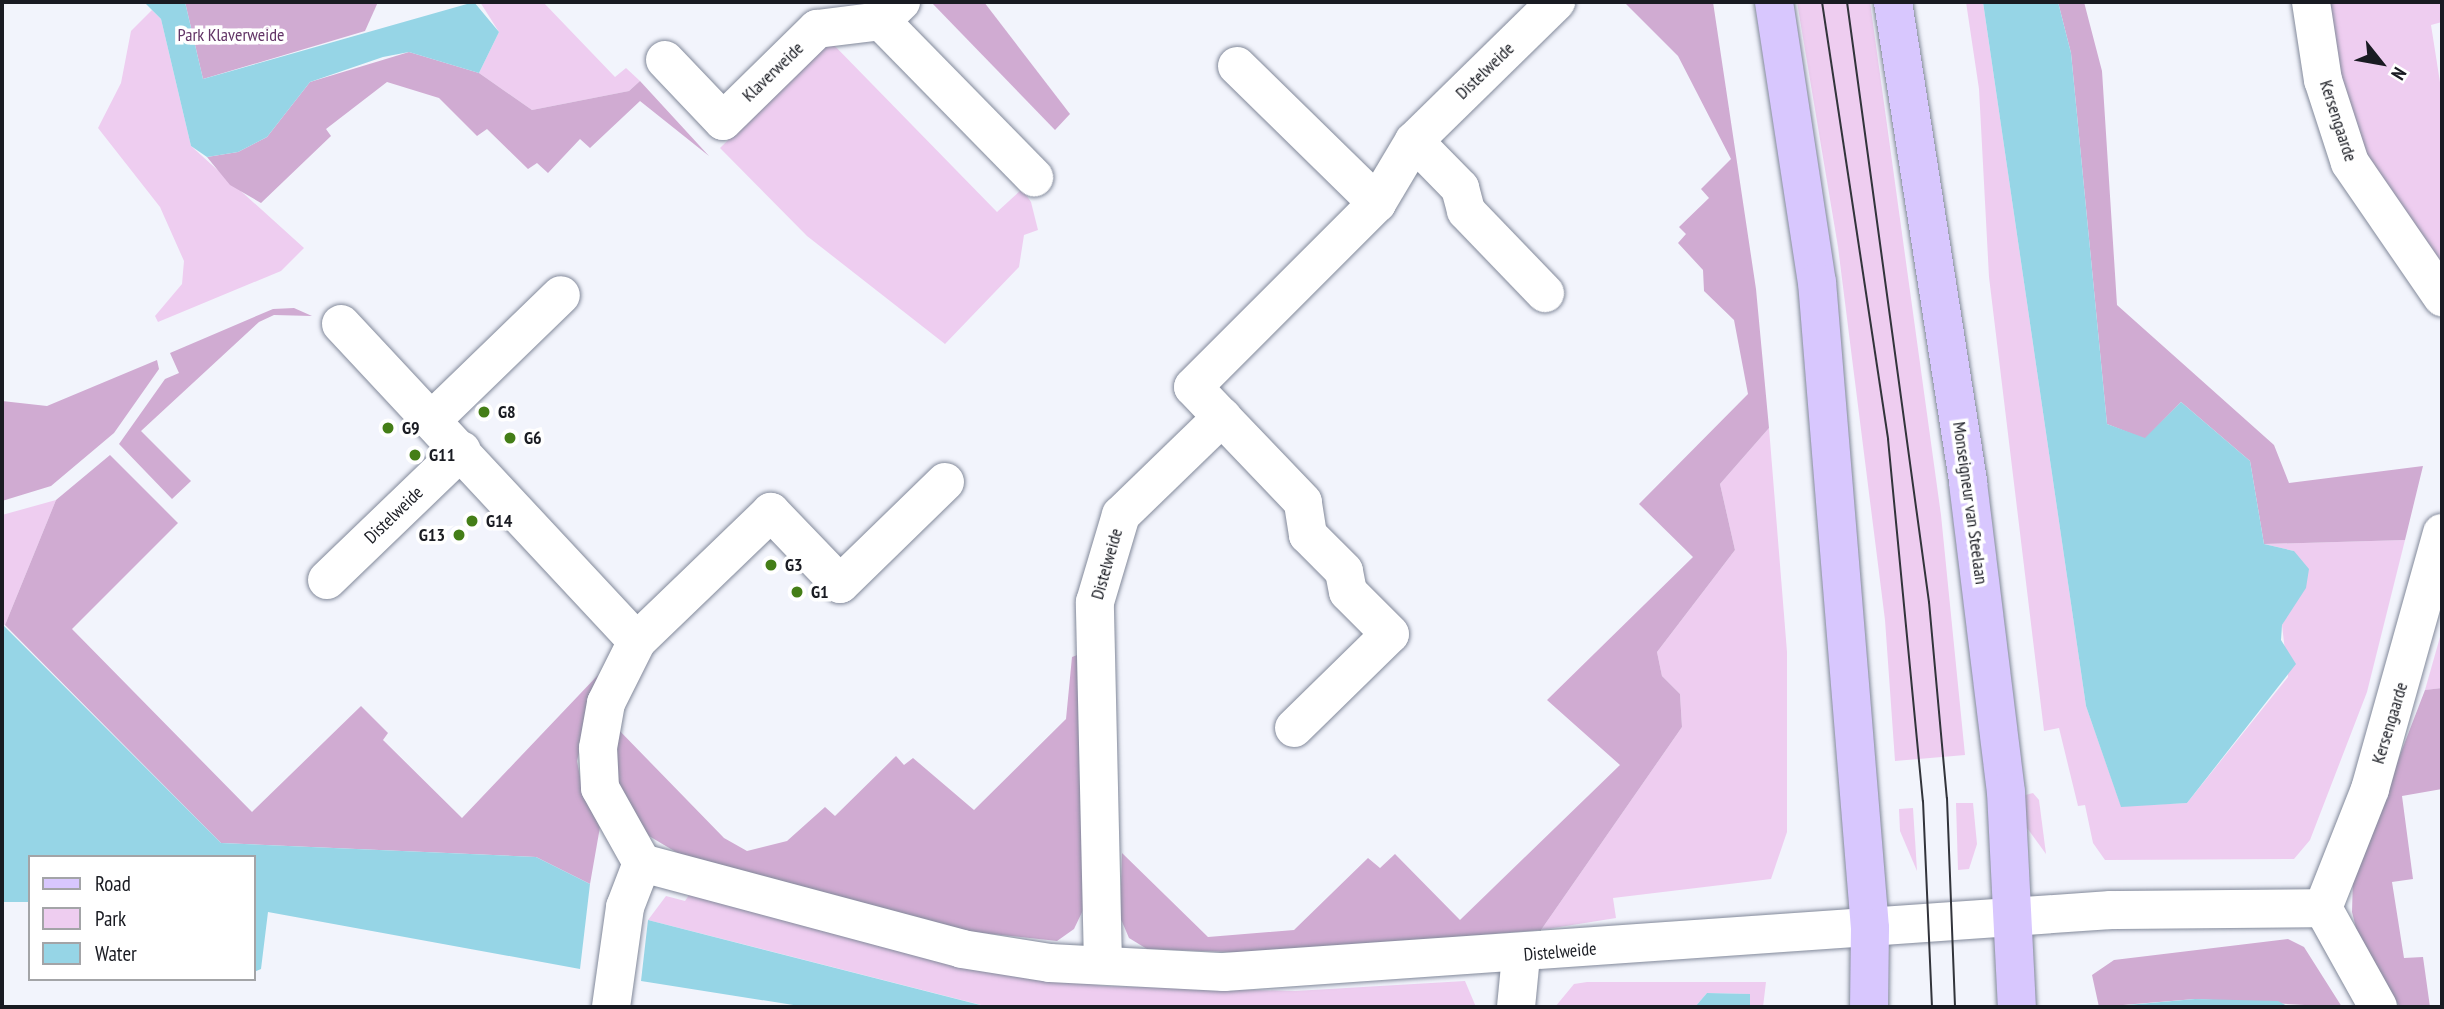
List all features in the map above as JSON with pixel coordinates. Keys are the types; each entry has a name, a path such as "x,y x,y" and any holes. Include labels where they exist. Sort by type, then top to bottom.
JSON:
{"main road":[{"path":"1774,2 1817,282 1870,928 1869,1007"},
{"name":"Monseigneur van Steelaan","path":"1894,2 1968,483 2017,918 2017,1007"}],"street":[{"name":"Distelweide","path":"1294,728 1390,634 1348,592 1344,571 1308,535 1303,502 1193,387 1377,203 1414,141 1556,2"},
{"name":"Kersengaarde","path":"2311,2 2323,80 2350,163 2442,297"},
{"path":"891,12 1034,177"},
{"name":"Klaverweide","path":"665,60 723,121 817,29 891,12"},
{"path":"1237,66 1377,203"},
{"path":"1414,141 1460,188 1466,211 1545,293"},
{"path":"433,419 561,295"},
{"path":"341,324 462,450 483,482 637,641"},
{"name":"Distelweide","path":"1103,964 1095,602 1121,515 1222,417"},
{"name":"Distelweide","path":"327,580 462,450"},
{"path":"611,1007 625,907 642,863 600,788 598,748 606,703 637,641 771,512 839,584 945,482"},
{"name":"Kersengaarde","path":"2322,908 2370,789 2442,533"},
{"name":"Distelweide","path":"642,863 962,949 1050,963 1224,972 1521,956 2017,918"},
{"path":"2017,918 2322,908 2378,1007"},
{"path":"1516,1007 1521,956"}],"green space":[{"name":"Park Klaverweide","path":"185,2 378,2 365,31 203,79"},
{"path":"480,2 543,2 615,77 626,68 640,81 629,91 532,110 479,73 499,32"},
{"path":"931,2 984,2 1070,114 1055,130"},
{"path":"1624,2 1713,2 1756,289 1769,428 1720,484 1735,550 1657,652 1662,676 1680,694 1682,727 1541,930 1258,953 1147,949 1129,938 1120,917 1122,853 1208,937 1294,930 1368,858 1380,868 1395,854 1460,920 1620,765 1547,700 1693,557 1639,504 1748,394 1734,320 1704,291 1703,270 1678,243 1686,234 1679,227 1709,198 1701,189 1731,159 1678,56"},
{"path":"1797,2 1870,2 1941,515 1965,755 1895,761 1885,620 1838,247"},
{"path":"1966,2 1983,2 2086,706 2121,806 2187,803 2288,677 2282,625 2289,612 2294,551 2264,544 2405,540 2367,692 2310,840 2294,859 2105,860 2093,843 2085,805 2078,806 2059,728 2044,731 1989,277 1979,89"},
{"path":"2058,2 2084,2 2102,71 2117,305 2274,445 2289,483 2423,466 2405,540 2264,544 2250,461 2181,402 2145,439 2107,424 2071,53"},
{"path":"2330,2 2442,2 2442,22 2431,25 2442,95 2442,267 2366,156 2344,98"},
{"path":"152,10 161,19 191,146 304,248 281,271 158,322 155,316 182,284 184,261 160,207 98,128 121,83 131,31"},
{"path":"829,40 997,212 1022,189 1031,202 1038,230 1024,235 1019,267 945,344 807,236 720,148"},
{"path":"409,52 479,73 532,110 629,91 640,81 709,156 640,101 590,148 580,139 548,173 537,163 528,169 487,129 477,136 439,98 387,82 326,129 331,136 261,203 230,185 207,157 238,152 267,137 310,82"},
{"path":"294,308 312,316 274,315 259,322 141,431 191,481 172,499 119,444 165,379 179,373 170,353 273,309"},
{"path":"157,360 159,369 114,433 51,486 2,501 2,401 47,406"},
{"path":"1769,428 1787,652 1787,832 1771,879 1613,898 1616,918 1541,930 1682,727 1680,694 1662,676 1657,652 1735,550 1720,484"},
{"path":"110,455 178,523 72,629 252,812 361,706 388,733 383,740 462,818 598,675 577,761 584,797 600,827 590,884 536,857 221,843 5,625 56,500"},
{"path":"56,500 5,625 2,624 2,515"},
{"path":"2442,630 2442,688 2425,690"},
{"path":"1080,654 1084,908 1074,929 1057,941 955,930 681,855 649,836 618,794 613,724 724,838 747,851 787,841 825,807 835,816 896,756 904,765 913,758 974,810 1066,719 1072,657"},
{"path":"2442,688 2442,789 2402,796 2413,879 2392,882 2404,958 2423,957 2430,1007 2400,1007 2361,948 2352,912 2353,877 2425,690"},
{"path":"2033,793 2039,800 2046,854 2027,828 2018,797"},
{"path":"1956,803 1973,803 1977,844 1969,869 1958,870"},
{"path":"1913,808 1917,871 1900,831 1899,809"},
{"path":"691,892 997,969 1104,986 1295,991 1465,981 1476,1007 989,1007 648,920 666,896 685,901"},
{"path":"2288,939 2304,947 2342,1007 2195,999 2099,1007 2092,975 2114,960"},
{"path":"1766,982 1763,1007 1739,1007 1750,1005 1749,994 1707,993 1695,1007 1555,1007 1574,984"}],"water":[{"path":"144,2 185,2 203,79 474,2 499,32 479,73 409,52 383,57 310,82 267,137 238,152 207,157 191,146 161,19"},
{"path":"1983,2 2058,2 2071,53 2107,424 2145,438 2181,402 2250,461 2264,544 2294,551 2309,569 2306,588 2282,625 2281,640 2296,664 2187,803 2121,807 2086,706"},
{"path":"2,624 221,843 536,857 590,884 580,969 268,912 261,969 256,971 256,855 28,855 28,902 2,902"},
{"path":"648,920 988,1007 806,1007 641,981"},
{"path":"1707,993 1750,994 1750,1005 1695,1007"},
{"path":"2195,999 2278,1001 2289,1007 2105,1007"}],"tram line":[{"path":"1822,2 1888,439 1923,801 1932,1007"},
{"path":"1847,2 1929,602 1947,798 1955,1007"}],"place":[{"name":"G8","path":"484,412"},
{"name":"G9","path":"388,428"},
{"name":"G6","path":"510,438"},
{"name":"G11","path":"415,455"},
{"name":"G14","path":"472,521"},
{"name":"G13","path":"459,535"},
{"name":"G3","path":"771,565"},
{"name":"G1","path":"797,592"}]}
